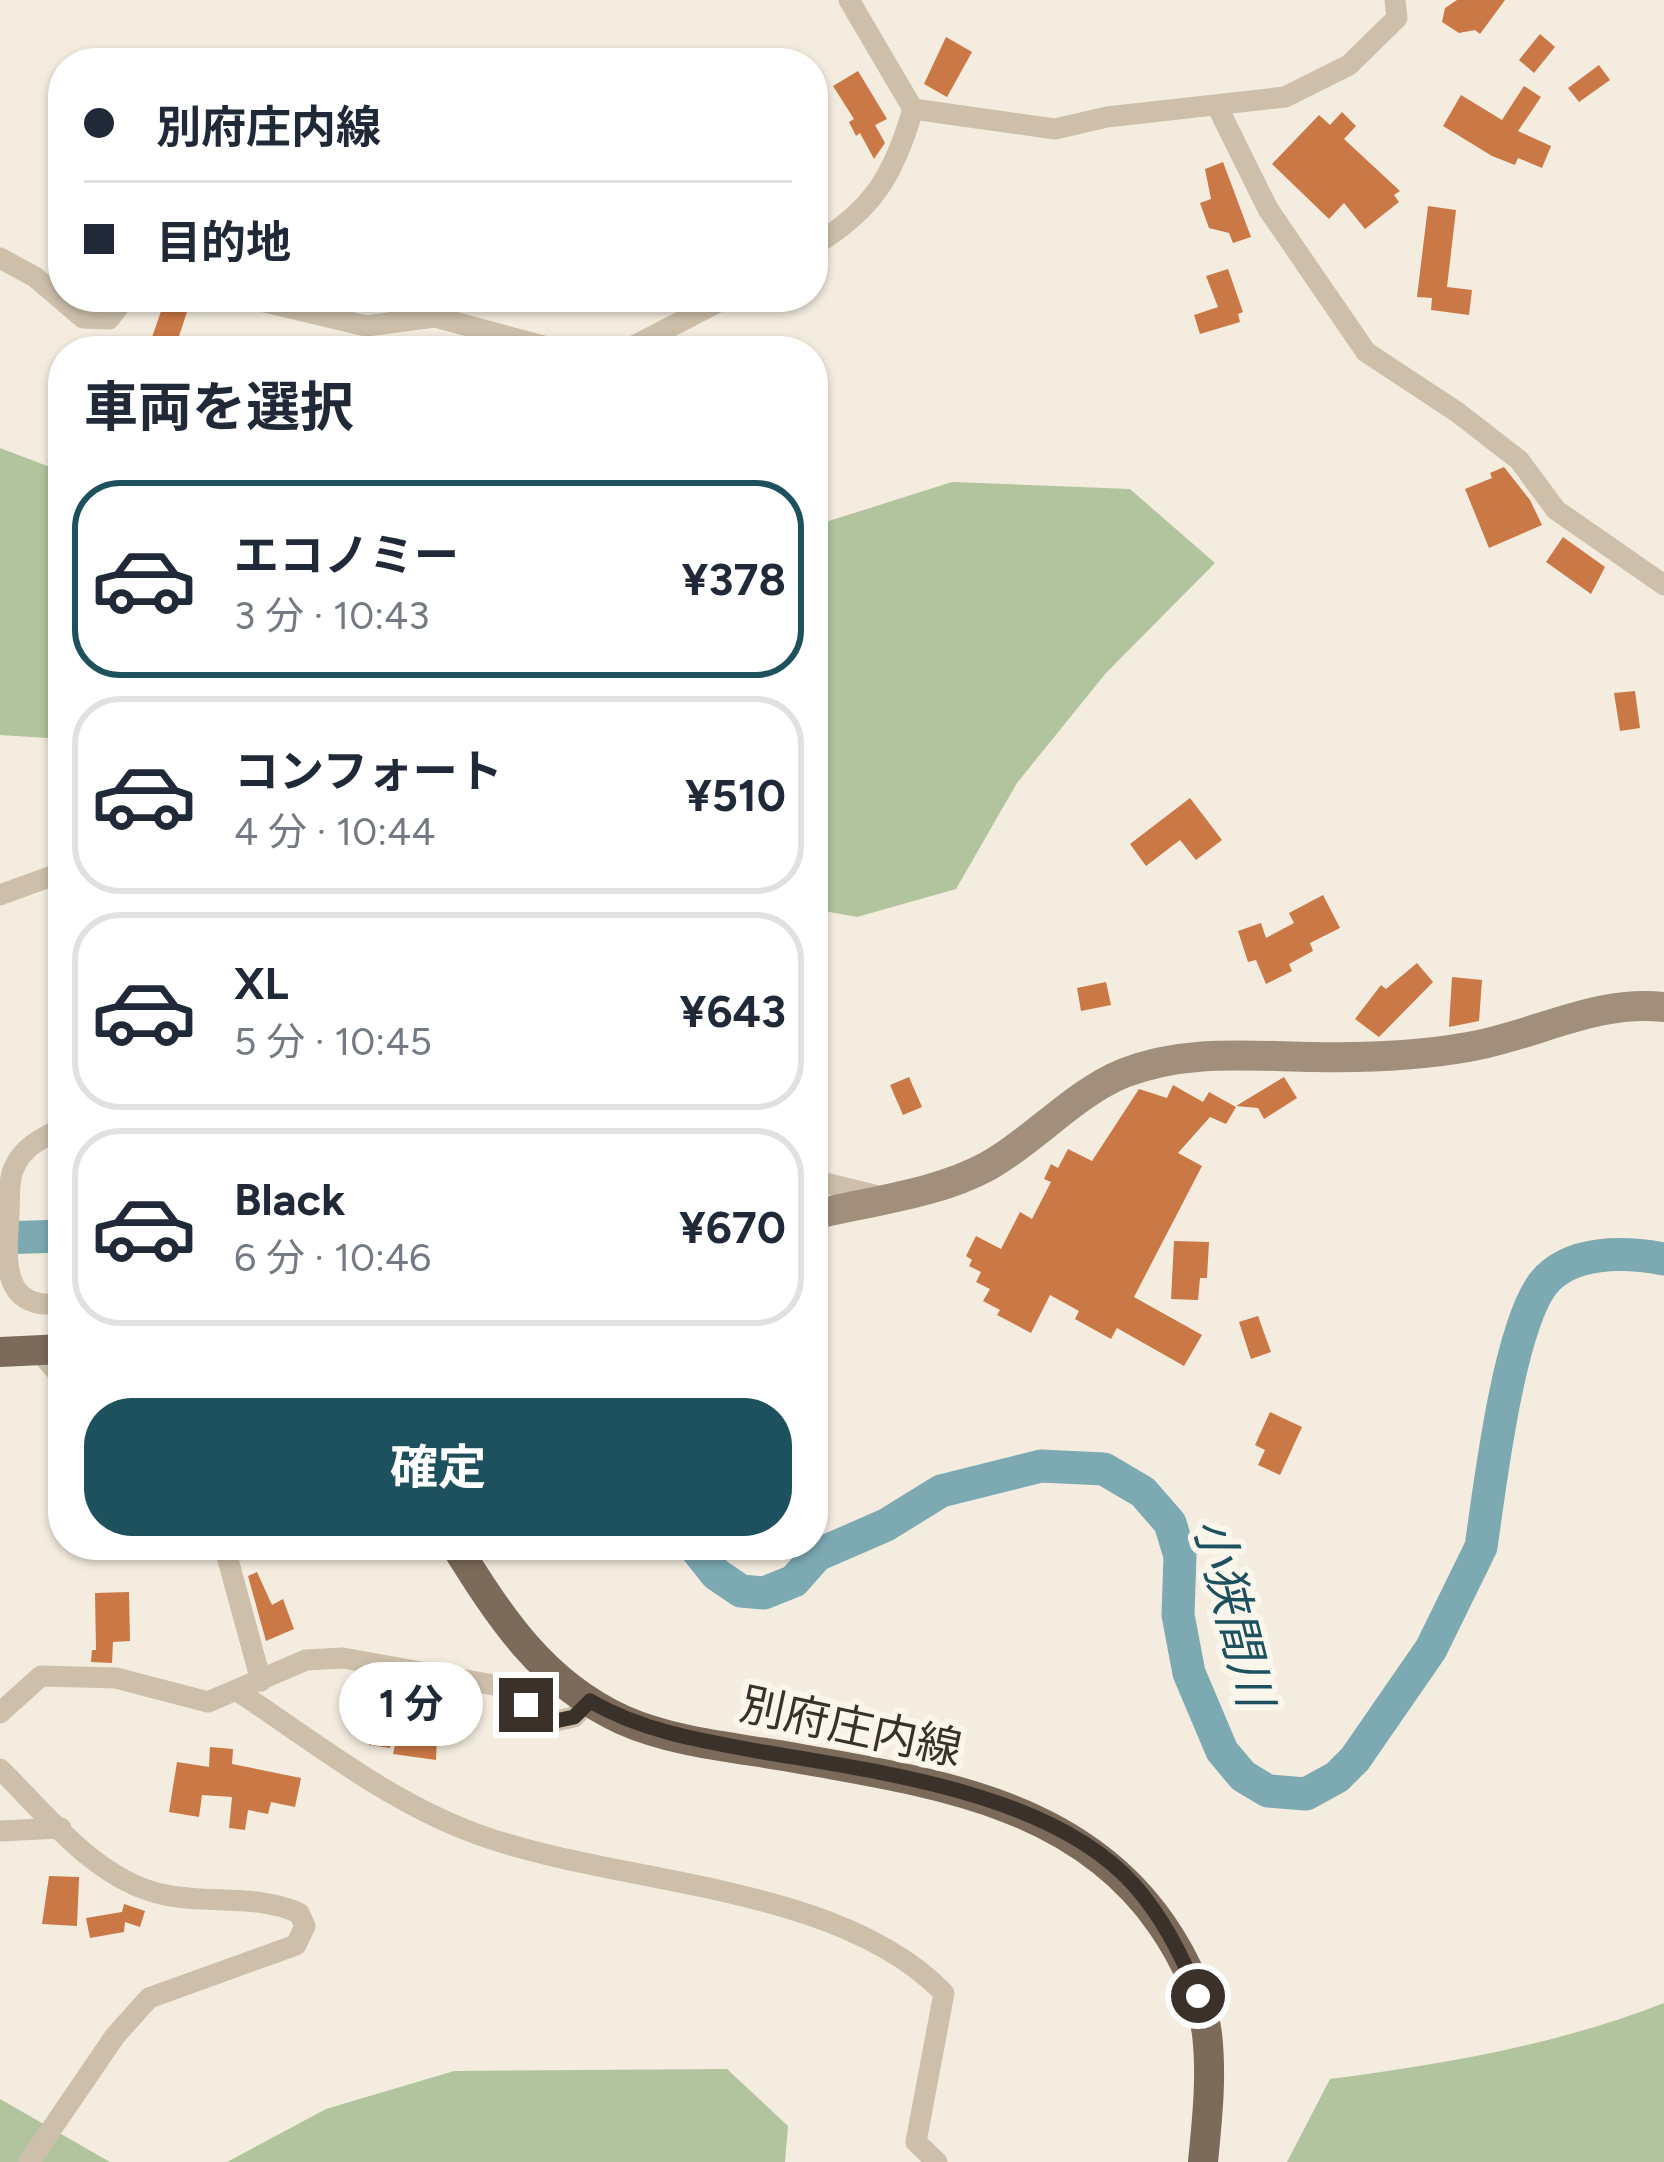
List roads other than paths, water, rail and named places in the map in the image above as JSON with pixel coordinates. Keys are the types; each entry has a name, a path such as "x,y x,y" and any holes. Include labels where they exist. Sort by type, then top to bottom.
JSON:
{"main road":[{"path":"0,1352 48,1350"},
{"name":"別府庄内線","path":"465,1560 521,1645 550,1674 625,1721 676,1737 950,1790 1034,1817 1112,1864 1136,1886 1180,1952 1198,1996 1207,2033 1209,2095 1203,2162"}],"street":[{"path":"828,237 854,221 899,158 913,109 849,0"},
{"path":"913,109 1055,129 1107,117 1285,97 1349,65 1397,18 1395,0"},
{"path":"1218,108 1268,209 1366,352 1504,448 1519,460 1556,510 1664,585"},
{"path":"0,258 48,288"},
{"path":"76,312 83,318 109,319 114,312"},
{"path":"307,312 366,326 435,317 506,336"},
{"path":"653,336 699,312"},
{"path":"0,895 48,877"},
{"path":"828,1211 929,1188 988,1166 1074,1102 1123,1074 1172,1060 1237,1053 1396,1056 1471,1047 1603,1009 1664,1007"},
{"path":"48,1136 28,1147 12,1170 5,1271 17,1294 48,1305"},
{"path":"828,1184 885,1198"},
{"path":"228,1560 261,1681"},
{"path":"0,1713 41,1676 116,1678 208,1702 306,1660 344,1658 506,1687 546,1723 574,1717 590,1701"},
{"path":"239,1692 396,1797 475,1834 776,1905 857,1934 921,1969 944,1993 916,2142 937,2162"},
{"path":"0,1769 115,1874 160,1894 280,1904 299,1913 305,1926 296,1945 148,1998 115,2036 29,2162"},
{"path":"0,1831 61,1828"}],"waterway":[{"name":"小狭間川","path":"0,1238 48,1236"},
{"name":"小狭間川","path":"828,1550 886,1525 941,1491 1041,1466 1104,1469 1143,1492 1170,1523 1180,1556 1178,1615 1189,1673 1222,1751 1243,1776 1268,1791 1306,1794 1337,1777 1355,1759 1431,1649 1481,1547 1510,1373 1519,1337 1542,1285 1553,1273 1582,1259 1616,1255 1664,1259"},
{"name":"小狭間川","path":"705,1560 741,1591 764,1593 794,1581 813,1560"}]}
